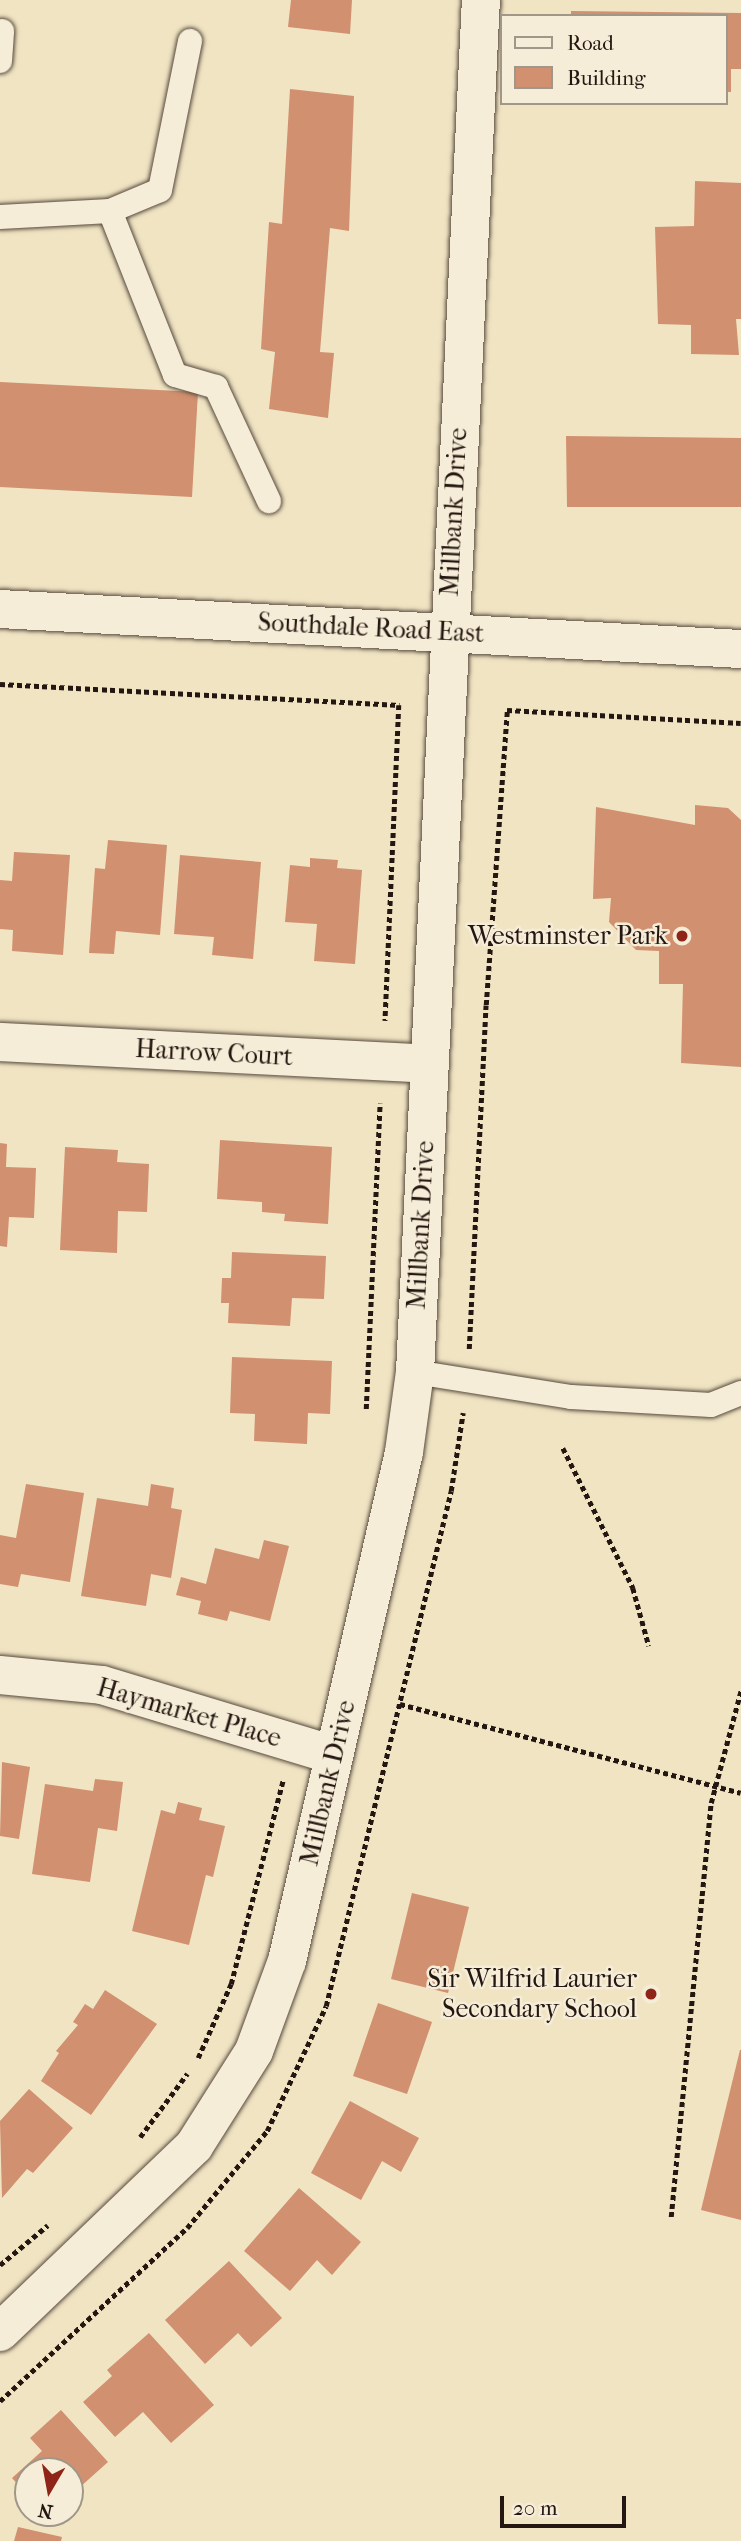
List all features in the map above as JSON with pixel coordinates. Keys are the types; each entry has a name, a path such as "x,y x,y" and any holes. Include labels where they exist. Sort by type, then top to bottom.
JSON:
{"street":[{"name":"Millbank Drive","path":"0,2332 194,2146 254,2051 287,1961 404,1452 415,1372 448,632 481,0"},
{"name":"Southdale Road East","path":"0,609 741,649"},
{"name":"Harrow Court","path":"0,1042 429,1064"},
{"name":"Haymarket Place","path":"0,1675 102,1685 334,1755"}],"lane":[{"path":"0,61 2,31"},
{"path":"0,217 110,211 160,190 190,41"},
{"path":"110,211 175,375 216,387 269,501"},
{"path":"415,1372 571,1397 711,1405 741,1393"}],"path":[{"path":"0,684 399,705 384,1033"},
{"path":"468,1351 486,1005 507,710 741,723"},
{"path":"365,1420 380,1102"},
{"path":"563,1448 634,1588 649,1646"},
{"path":"671,2217 716,1786 741,1690"},
{"path":"401,1703 741,1793"},
{"path":"133,2147 195,2065 231,1984 284,1779"},
{"path":"0,2265 53,2221"}],"building":[{"path":"291,0 352,0 350,34 288,27"},
{"path":"571,11 741,13 741,69 731,69 731,92 727,92 727,14 571,14"},
{"path":"290,89 354,96 349,231 330,228 320,352 334,353 328,418 269,409 275,352 261,349 269,222 282,224"},
{"path":"695,181 741,183 741,319 736,319 739,355 691,354 691,325 658,324 655,227 694,226"},
{"path":"0,382 198,392 192,497 0,487"},
{"path":"566,436 741,438 741,507 567,507"},
{"name":"Westminster Park","path":"695,805 728,808 741,820 741,1067 681,1063 683,984 659,984 659,951 636,950 609,922 611,898 593,899 596,807 695,825"},
{"path":"108,840 167,845 160,935 116,931 114,954 89,953 95,868 105,869"},
{"path":"14,852 70,855 63,955 12,951 13,930 0,929 0,880 12,881"},
{"path":"180,855 261,862 253,959 212,955 214,937 174,934"},
{"path":"310,858 338,860 337,868 362,870 355,964 314,961 317,924 285,922 290,865 310,867"},
{"path":"220,1140 332,1147 328,1224 284,1221 285,1214 262,1212 262,1202 217,1199"},
{"path":"0,1143 7,1144 6,1167 36,1168 34,1218 9,1217 7,1247 0,1246"},
{"path":"65,1147 118,1150 117,1162 149,1164 147,1212 118,1211 117,1253 60,1250"},
{"path":"232,1252 326,1256 324,1299 292,1298 290,1326 228,1323 229,1303 221,1303 222,1278 231,1278"},
{"path":"232,1357 332,1361 330,1414 308,1413 307,1444 254,1441 255,1414 230,1413"},
{"path":"26,1484 84,1493 70,1582 21,1574 18,1587 0,1584 0,1535 16,1538"},
{"path":"151,1484 174,1488 171,1508 182,1510 171,1578 151,1574 146,1606 81,1596 97,1498 148,1506"},
{"path":"264,1540 289,1546 270,1621 230,1611 227,1621 198,1614 201,1601 176,1595 181,1577 206,1584 215,1548 259,1559"},
{"path":"2,1762 30,1767 19,1839 0,1836"},
{"path":"95,1779 123,1782 117,1831 98,1828 90,1882 32,1874 45,1784 93,1791"},
{"path":"178,1802 202,1808 199,1820 225,1826 213,1877 206,1875 189,1945 132,1931 161,1810 175,1814"},
{"path":"412,1893 469,1907 448,1993 391,1979"},
{"path":"105,1990 157,2024 91,2115 41,2081 59,2053 56,2051 78,2025 73,2022 85,2004 93,2009"},
{"path":"378,2003 432,2022 407,2094 353,2076"},
{"path":"741,2050 741,2220 701,2210"},
{"path":"29,2089 73,2128 33,2173 27,2169 2,2198 0,2121"},
{"path":"350,2101 419,2138 401,2172 382,2161 361,2200 311,2173"},
{"path":"299,2188 361,2242 332,2275 317,2260 290,2291 244,2251"},
{"path":"229,2261 282,2318 251,2347 238,2333 205,2364 165,2320"},
{"path":"149,2333 214,2405 171,2443 143,2412 115,2437 83,2402 112,2376 107,2370"},
{"path":"61,2410 108,2462 84,2483 84,2457 35,2457 42,2451 30,2438"},
{"path":"18,2527 62,2537 61,2541 14,2541"}],"place":[{"name":"Westminster Park","path":"682,936"},
{"name":"Sir Wilfrid Laurier Secondary School","path":"651,1994"}]}
